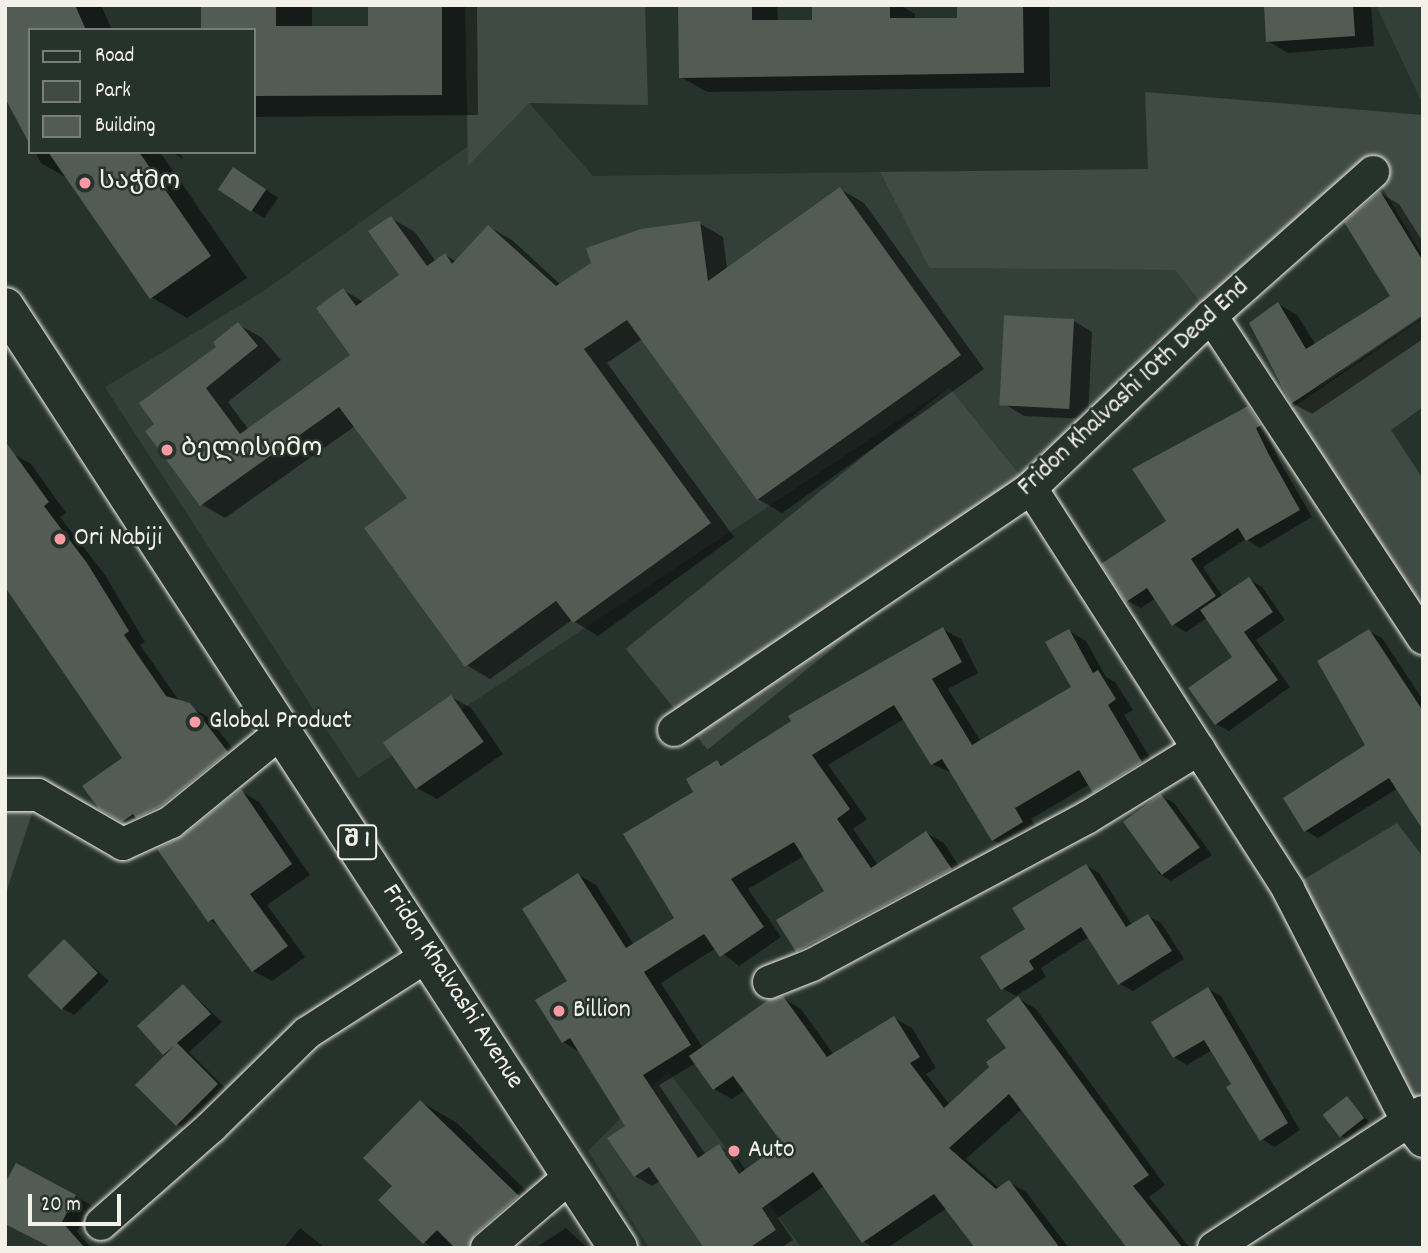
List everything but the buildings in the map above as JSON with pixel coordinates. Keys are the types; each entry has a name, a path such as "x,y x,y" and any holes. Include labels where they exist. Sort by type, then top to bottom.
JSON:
{"highway":[{"name":"Fridon Khalvashi Avenue","path":"5,307 430,954 618,1248"}],"street":[{"name":"Fridon Khalvashi 10th Dead End","path":"674,730 1031,488 1211,316 1373,172"},
{"path":"1211,316 1423,638"},
{"path":"1031,488 1288,889 1418,1125 1214,1248"},
{"path":"5,795 38,795 123,844 171,822 284,730"},
{"path":"769,982 812,965 1076,824 1199,750"},
{"path":"101,1224 211,1127 307,1032 430,954"},
{"path":"487,1248 573,1174"}],"shaded area":[{"path":"1376,5 1423,5 1423,105"},
{"path":"529,103 593,176 880,172 929,268 1175,270 1211,316 1031,488 949,387 358,778 105,387 262,292"},
{"path":"668,1071 802,1248 649,1248 588,1151"}],"green space":[{"path":"465,5 645,5 648,105 529,103 468,166"},
{"path":"1145,92 1423,115 1423,256 1373,172 1211,316 1175,270 929,268 880,172 1148,169"},
{"path":"1423,318 1423,407 1391,430 1423,479 1423,638 1278,418"},
{"path":"949,387 1031,488 708,750 626,649"},
{"path":"5,795 38,795 5,896"},
{"path":"1397,823 1423,857 1423,1112 1408,1122 1288,889"}],"place":[{"name":"საჭმო","path":"85,183"},
{"name":"ბელისიმო","path":"167,450"},
{"name":"Ori Nabiji","path":"60,539"},
{"name":"Global Product","path":"195,722"},
{"name":"Billion","path":"559,1011"},
{"name":"Auto","path":"734,1151"}]}
